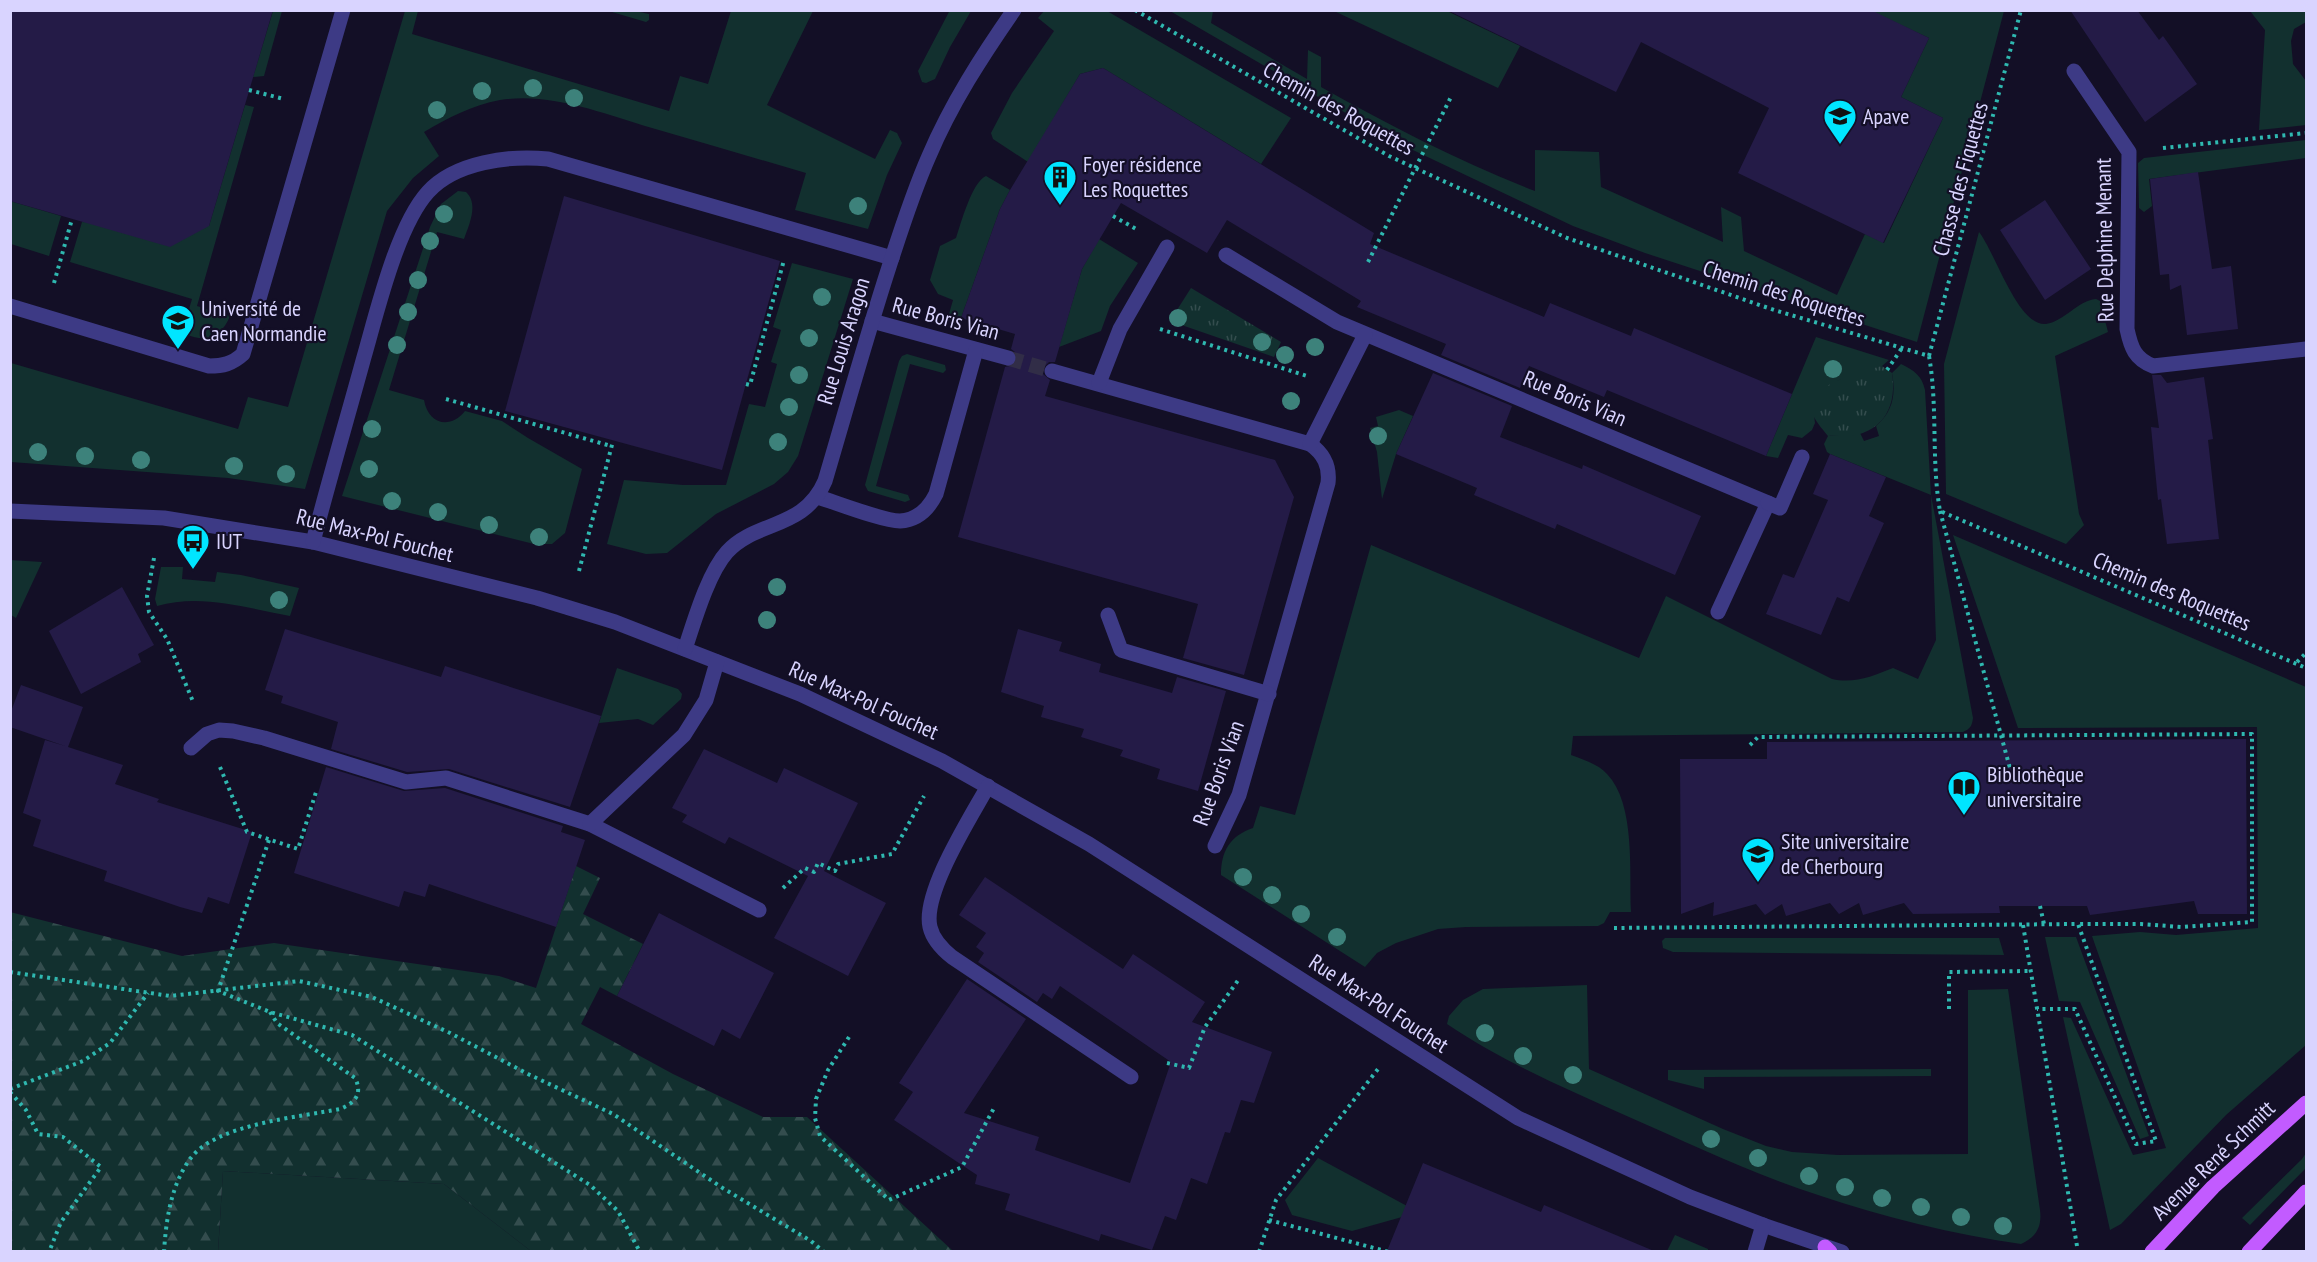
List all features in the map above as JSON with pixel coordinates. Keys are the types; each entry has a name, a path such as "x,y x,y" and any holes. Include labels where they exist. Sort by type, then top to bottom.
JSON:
{"main road":[{"name":"Avenue René Schmitt","path":"2152,1251 2213,1187 2307,1103"},
{"path":"2249,1251 2307,1192"}],"street":[{"path":"10,306 208,366 220,366 236,361 243,354 343,10"},
{"name":"Rue Louis Aragon","path":"818,497 825,481 872,321 915,189 937,137 982,56 1014,10"},
{"name":"Rue Delphine Menant","path":"2074,71 2129,152 2127,329 2134,355 2153,366 2307,349"},
{"path":"313,542 391,267 419,203 440,181 456,173 493,162 533,157 548,159 892,258"},
{"path":"1099,383 1120,329 1167,247"},
{"name":"Rue Boris Vian","path":"1226,255 1337,322 1365,335 1768,502"},
{"name":"Rue Boris Vian","path":"872,321 1008,358"},
{"path":"1052,371 1310,444 1365,335"},
{"path":"685,649 708,588 727,552 742,540 784,521 803,510 818,497 900,521 922,513 930,506 936,494 976,350"},
{"name":"Rue Boris Vian","path":"1215,846 1239,795 1328,483 1329,469 1322,454 1310,444"},
{"path":"1718,612 1768,502 1780,508 1802,457"},
{"name":"Rue Max-Pol Fouchet","path":"10,511 164,518 313,542 537,598 615,622 685,649 844,714 988,786 1089,843 1509,1112 1690,1197 1763,1226 1828,1249 1842,1251"},
{"path":"1108,615 1121,650 1269,694"},
{"path":"591,824 684,735 706,700 717,662"},
{"path":"191,748 207,734 219,730 233,731 264,738 406,782 446,778 591,824 759,910"},
{"path":"988,786 934,891 930,927 934,938 940,948 952,957 1131,1077"},
{"path":"1755,1251 1763,1226"}],"path":[{"name":"Chemin des Roquettes","path":"1135,10 1375,149 1567,238 1774,309 1929,356"},
{"name":"Chasse des Fiquettes","path":"1929,356 2021,10"},
{"path":"1368,262 1451,97"},
{"path":"2129,152 2307,133"},
{"path":"61,259 72,219"},
{"path":"746,384 750,386 786,254"},
{"path":"1127,318 1339,387"},
{"path":"1887,370 1902,348"},
{"path":"1929,356 1934,379 1937,492 2011,772"},
{"path":"446,399 611,447"},
{"path":"579,571 613,441"},
{"name":"Chemin des Roquettes","path":"1941,511 2307,668"},
{"path":"154,558 147,596 149,612 167,639 247,832 298,849 316,794"},
{"path":"2297,662 2307,653"},
{"path":"1614,928 2044,924 2141,924 2181,927 2252,922 2252,734 1758,737 1750,745"},
{"path":"759,910 805,868 814,872 818,863 835,871 838,864 892,854 924,796"},
{"path":"218,991 269,840"},
{"path":"2040,906 2044,924"},
{"path":"2037,1009 2075,1009 2136,1144 2156,1141 2078,924"},
{"path":"2023,925 2078,1251"},
{"path":"1949,1009 1948,972 2030,971"},
{"path":"10,972 170,996 299,981 372,997 613,1114 721,1187 812,1241 824,1251"},
{"path":"1167,1063 1189,1068 1205,1027 1240,979"},
{"path":"218,991 270,1012 352,1035 590,1185 618,1211 640,1251"},
{"path":"49,1251 61,1222 101,1167 63,1137 38,1134 26,1110 10,1090 83,1060 110,1043 148,993"},
{"path":"164,1251 166,1226 177,1185 190,1159 201,1148 236,1130 340,1109 350,1106 356,1099 359,1090 355,1078 277,1023 270,1012"},
{"path":"849,1037 828,1070 816,1099 815,1118 820,1136 889,1200 962,1167 994,1108"},
{"path":"1259,1251 1276,1200 1378,1069"},
{"path":"1269,1220 1389,1251"}],"green space":[{"path":"950,10 971,11 935,79 926,83 922,82 918,71"},
{"path":"273,11 282,11 264,76 253,77"},
{"path":"405,11 418,11 412,34 669,111 680,76 708,84 731,11 813,11 767,105 875,159 890,130 897,133 902,143 887,175 868,229 795,210 806,173 596,111 558,102 519,98 480,105 424,132 439,156 413,178 387,211 305,489 228,478 11,462 11,363 238,429 248,397 288,407"},
{"path":"613,11 635,11 649,14 649,20 646,22"},
{"path":"1044,11 1107,11 1291,118 1261,164 1103,68 1080,74 1028,162 993,139 991,133 1012,93 1054,31 1038,18"},
{"path":"1170,11 1213,11 1211,23 1307,79 1308,50 1321,57 1321,87 1426,143 1535,191 1535,150 1599,152 1601,187 1723,242 1721,207 1741,217 1744,251 1837,295 1865,234 1884,243 1943,118 1901,97 1929,38 1871,11 2004,11 1917,342 1645,253 1573,226 1394,141"},
{"path":"1334,11 1447,11 1520,46 1498,88"},
{"path":"2250,11 2306,11 2306,22 2294,29 2291,41 2293,64 2306,81 2306,125 2259,130 2265,30"},
{"path":"245,105 254,107 197,306 230,316 223,329 213,336 194,337 186,334 184,326 192,299 70,262 82,222 209,226"},
{"path":"2306,140 2306,158 2149,179 2152,206 2144,212 2139,208 2138,163 2144,158"},
{"path":"986,176 1010,190 1000,209 961,318 949,314 953,300 938,294 930,280 940,246 956,238 972,194"},
{"path":"458,191 466,192 472,202 472,215 464,239 437,232 389,390 424,400 430,415 440,422 453,421 465,411 502,421 582,469 565,533 552,544 534,544 342,496 430,227 441,204"},
{"path":"10,201 61,216 49,256 11,244"},
{"path":"1979,232 2008,287 2026,314 2036,322 2046,324 2053,322 2083,303 2096,299 2100,301 2108,332 2055,356 2079,514 2084,525 2066,544 1946,494 1944,364"},
{"path":"1099,239 1138,263 1110,306 1101,331 1059,347 1082,269"},
{"path":"792,263 853,279 798,456 788,472 774,484 716,514 667,553 646,554 607,544 624,480 683,485 726,485 749,404 765,407 777,364 771,362 781,330 773,327"},
{"path":"1191,288 1281,342 1274,357 1170,321"},
{"path":"1816,337 1889,360 1882,366 1839,380 1816,397 1813,406 1815,423 1812,430 1802,438 1788,435 1778,458 1766,456"},
{"path":"907,354 945,365 946,370 943,373 910,364 876,486 908,495 910,500 905,502 868,491 865,485 899,361"},
{"path":"1901,364 1917,374 1925,390 1931,495 1830,454 1824,444 1828,436 1860,433 1864,441 1879,436 1876,426 1892,402 1894,388 1892,373"},
{"path":"1882,366 1892,373 1893,384 1890,405 1880,422 1863,433 1852,436 1828,436 1814,417 1812,406 1816,396 1836,381"},
{"path":"1399,410 1413,416 1396,454 1382,499 1377,452 1370,428 1378,426 1376,417"},
{"path":"1931,495 1973,718 1970,727 1963,732 1573,736 1571,755 1607,774 1623,803 1629,840 1631,912 1610,912 1604,923 1598,926 1438,929 1396,943 1377,953 1365,967 1221,875 1221,866 1228,846 1238,835 1253,828 1260,806 1295,815 1371,545 1639,658 1666,596 1832,679 1856,680 1893,668 1918,679 1936,640"},
{"path":"1953,535 2306,687 2306,1045 2226,1115 2121,1224 2110,1230 2063,1017 2071,1018 2133,1155 2166,1148 2092,936 2140,932 2176,935 2258,928 2257,727 2018,728"},
{"path":"10,560 42,562 16,618 11,615"},
{"path":"161,567 183,567 182,579 215,582 217,572 299,588 290,616 207,601 174,602 157,606 155,599"},
{"path":"617,668 678,689 682,694 681,699 653,725 638,719 599,723"},
{"path":"576,866 600,878 583,914 643,944 617,996 600,987 581,1024 673,1074 763,1117 807,1117 953,1251 531,1251 444,1184 223,1171 218,1251 11,1251 10,912 182,956 274,943 499,976 536,988"},
{"path":"2045,937 2076,937 2149,1136 2140,1139 2080,1002 2059,1001"},
{"path":"1665,938 1999,938 2004,955 1673,952 1663,948 1662,941"},
{"path":"1587,985 1589,1069 1766,1146 1792,1152 1838,1155 1968,1154 1968,990 2008,989 2040,1210 2040,1221 2035,1234 2021,1244 1995,1240 1893,1218 1794,1187 1722,1158 1559,1085 1490,1051 1447,1024 1449,1016 1463,1000 1483,989"},
{"path":"1931,1069 1931,1076 1704,1077 1704,1089 1668,1080 1668,1070"},
{"path":"2306,1153 2306,1168 2250,1225 2242,1218 2302,1159"},
{"path":"1318,1158 1407,1206 1402,1217 1352,1231 1292,1215 1285,1200"},
{"path":"223,1171 444,1184 531,1251 218,1252"},
{"path":"1675,1235 1708,1249 1708,1251 1667,1251"}],"building":[{"path":"10,10 273,10 209,226 170,247 10,201"},
{"name":"Apave","path":"1447,10 1871,10 1929,38 1901,97 1943,118 1883,243 1738,173 1769,108 1641,42 1616,92"},
{"path":"2070,10 2137,10 2159,40 2163,36 2197,84 2145,122"},
{"path":"1103,68 1374,233 1370,244 1544,317 1550,303 1631,336 1634,328 1792,394 1766,456 1607,390 1604,397 1529,366 1520,388 1441,355 1446,344 1357,307 1361,301 1227,220 1207,253 1121,203 1082,269 1055,362 1049,362 1043,368 1043,374 1050,380 1045,396 1275,460 1294,497 1244,675 1183,658 1198,604 958,537 1005,367 1014,365 1017,360 1015,352 1011,349 1015,334 961,318 1000,209 1010,190 1080,74"},
{"path":"2198,172 2212,269 2231,266 2238,329 2187,335 2181,285 2170,290 2169,274 2160,275 2150,179"},
{"path":"564,196 780,261 722,470 505,411"},
{"path":"2045,200 2091,269 2045,300 2000,230"},
{"path":"1433,373 1512,406 1500,437 1582,469 1583,465 1701,516 1675,575 1557,524 1555,529 1474,495 1477,488 1396,454"},
{"path":"2152,375 2161,375 2167,383 2204,377 2213,439 2208,440 2219,539 2167,544 2161,499 2158,500 2151,427 2159,428"},
{"path":"1830,454 1886,477 1869,516 1884,523 1849,602 1837,597 1821,635 1766,614 1783,574 1794,578 1828,500 1813,494"},
{"path":"122,587 154,645 138,654 141,662 81,694 49,631"},
{"path":"285,629 441,677 445,666 601,716 570,807 449,769 407,772 331,749 338,722 281,703 283,696 265,690"},
{"path":"1018,629 1062,642 1059,651 1101,664 1099,672 1172,693 1177,677 1226,691 1198,791 1157,779 1160,769 1120,756 1123,750 1081,737 1084,729 1041,717 1044,706 1001,692"},
{"path":"21,685 83,707 68,747 123,765 115,784 159,799 157,802 252,832 229,904 208,897 202,913 180,907 104,881 107,871 33,846 41,820 23,813 45,740 65,746 10,727 10,714"},
{"name":"Bibliothèque universitaire","path":"2246,739 2247,914 2198,914 2194,901 2090,915 2087,906 1999,906 2000,913 1913,914 1904,903 1863,915 1859,903 1839,914 1830,903 1786,916 1782,904 1765,915 1756,904 1713,916 1714,902 1681,914 1680,759 1767,759 1767,742"},
{"path":"704,749 777,783 784,768 858,803 824,871 886,903 848,976 774,938 808,876 729,837 725,844 682,822 687,815 672,808"},
{"path":"326,767 404,791 445,788 563,826 561,832 585,840 556,927 429,884 425,897 404,891 399,907 294,873"},
{"path":"985,877 1123,969 1133,954 1205,1002 1192,1022 1272,1052 1254,1103 1241,1100 1230,1133 1225,1132 1207,1184 1191,1178 1176,1220 1165,1216 1152,1250 1101,1234 1099,1241 1005,1210 1010,1194 975,1184 977,1175 894,1120 913,1092 899,1083 967,979 1026,1019 964,1113 1039,1137 1035,1150 1130,1183 1171,1062 1060,986 1052,999 1043,993 1037,1002 978,962 984,953 976,947 986,933 959,915"},
{"path":"659,913 774,973 740,1039 722,1029 714,1046 617,996"},
{"path":"1423,1163 1541,1212 1544,1205 1654,1251 1387,1251"}],"tunnel":[{"path":"1008,358 1052,371"}],"place":[{"name":"Apave","path":"1840,145"},
{"name":"Foyer résidence Les Roquettes","path":"1060,206"},
{"name":"Université de Caen Normandie","path":"178,350"},
{"name":"IUT","path":"193,570"},
{"name":"Bibliothèque universitaire","path":"1964,816"},
{"name":"Site universitaire de Cherbourg","path":"1758,883"}]}
